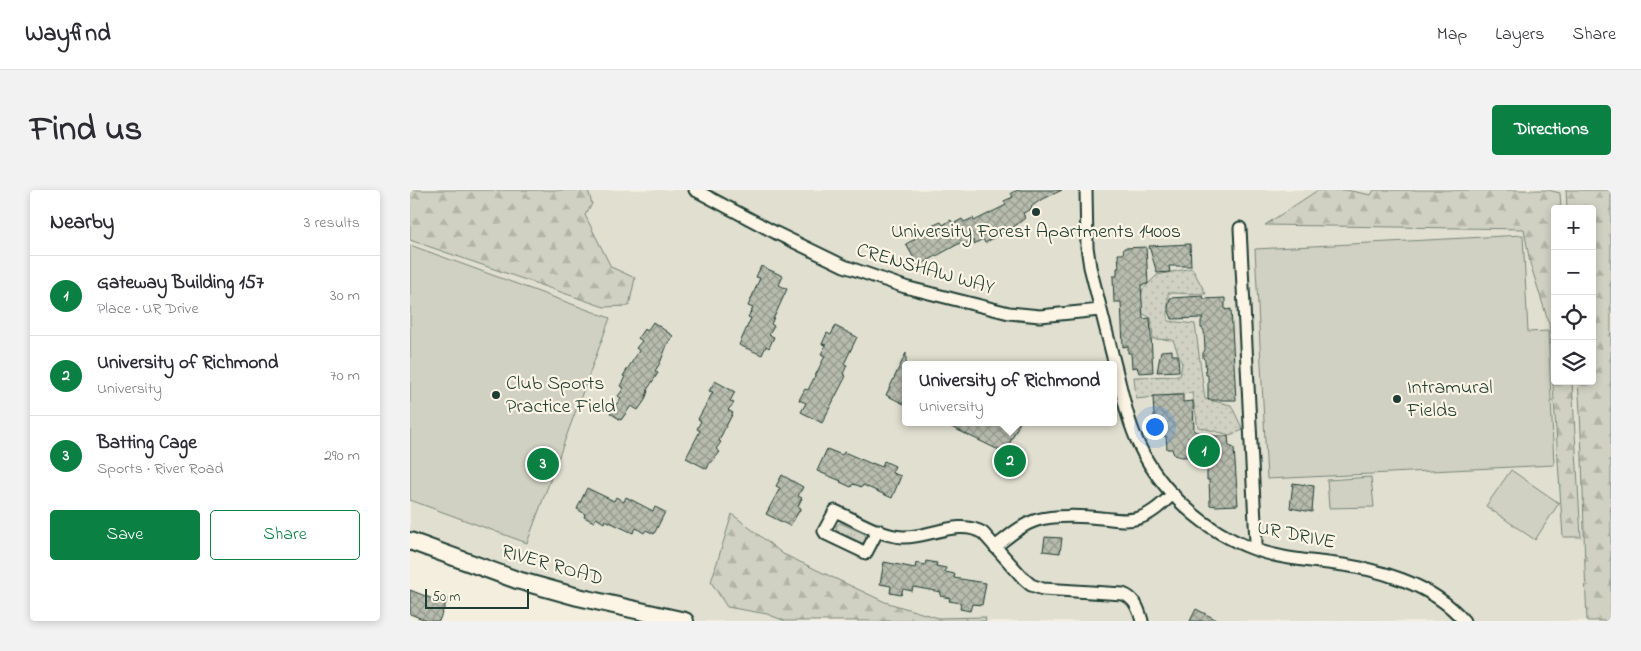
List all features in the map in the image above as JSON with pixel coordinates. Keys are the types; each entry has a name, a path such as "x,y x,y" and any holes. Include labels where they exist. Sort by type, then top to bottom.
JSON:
{"main road":[{"name":"RIVER ROAD","path":"410,541 517,580 674,620"}],"street":[{"name":"CRENSHAW WAY","path":"695,190 776,233 844,266 906,287 1016,314 1061,315 1100,310"},
{"name":"UR DRIVE","path":"1086,190 1087,247 1090,267 1114,361"},
{"path":"1240,228 1256,542"},
{"name":"UR DRIVE","path":"1117,372 1133,431 1152,468 1173,494 1204,521 1231,539 1256,550 1288,558 1352,566 1396,578 1445,603 1464,621"},
{"path":"996,547 1018,529 1040,519 1088,517 1128,521 1152,512 1173,494"},
{"path":"878,530 866,553 824,532 835,511 878,530 887,534 905,537 959,528 971,528 983,533 1031,585 1044,590 1123,594 1138,607 1142,621"}],"shaded area":[{"path":"410,190 1611,190 1611,621 685,621 410,541"}],"green space":[{"path":"410,190 588,190 592,204 585,215 611,267 635,278 629,306 604,307 410,240"},
{"path":"1318,190 1346,190 1371,195 1374,190 1548,190 1560,193 1561,205 1551,205 1551,354 1549,324 1530,263 1524,229 1265,225"},
{"path":"1566,190 1611,190 1611,621 1587,621 1578,385 1596,385 1596,205 1567,205"},
{"name":"Intramural Fields","path":"1523,235 1528,332 1548,331 1554,465 1267,479 1255,249"},
{"name":"Club Sports Practice Field","path":"410,245 610,318 527,543 410,500"},
{"path":"1192,268 1206,294 1168,293 1168,321 1195,324 1205,399 1231,405 1243,430 1230,435 1198,427 1192,393 1136,399 1134,377 1180,376 1182,364 1173,340 1153,339 1151,318 1136,310 1143,289 1157,275"},
{"path":"1553,385 1572,385 1581,537 1563,537"},
{"path":"1511,470 1559,503 1535,540 1486,506"},
{"path":"1371,477 1374,507 1329,508 1327,480"},
{"path":"732,514 783,554 885,602 938,618 985,617 986,621 785,621 767,614 727,607 711,582"},
{"path":"840,523 865,534 866,540 863,543 837,531 836,526"}],"building":[{"path":"1018,190 1062,190 1039,201 1031,207 1032,209 1023,213 1025,218 1014,227 985,243 983,239 974,244 973,240 963,245 962,242 918,266 906,244 915,239 913,236 921,230 941,222 943,225 951,220 953,224 962,219 964,222 973,218 974,221 1006,205 1004,201 1013,197 1011,193"},
{"path":"1190,244 1191,266 1169,266 1170,272 1157,273 1149,246"},
{"path":"1146,247 1148,284 1141,285 1143,319 1150,318 1153,372 1139,373 1137,367 1132,368 1131,353 1128,353 1128,346 1123,347 1121,302 1114,302 1113,276 1117,276 1117,268 1119,268 1118,254 1123,254 1124,248"},
{"path":"761,266 783,276 779,285 787,289 771,324 774,326 769,335 774,337 769,348 766,346 762,355 739,345 751,318 748,317 753,308 748,306 760,278 756,277"},
{"path":"1203,296 1204,299 1225,298 1225,310 1231,309 1236,400 1208,400 1208,375 1206,375 1205,360 1203,358 1205,350 1204,330 1201,328 1203,318 1172,319 1168,308 1170,298"},
{"path":"653,322 673,336 655,371 658,373 647,390 645,400 638,410 631,406 621,420 610,413 621,398 618,396 624,388 620,386 625,377 623,376 639,351 636,348 642,341 638,338 644,329 647,331"},
{"path":"835,326 857,337 844,364 847,365 843,374 846,376 822,423 801,412 806,403 799,400 805,389 808,390 825,356 821,354 826,345 822,344 827,333 831,335"},
{"path":"1172,350 1172,355 1178,355 1179,371 1157,372 1161,351"},
{"path":"902,361 902,403 886,395"},
{"path":"715,381 735,392 730,401 734,403 728,410 733,413 719,441 721,442 716,449 720,452 710,462 707,469 686,458 700,431 697,429 701,421 698,419 713,392 709,391"},
{"path":"1183,395 1183,402 1193,401 1194,431 1216,436 1228,436 1229,446 1234,448 1238,505 1210,505 1209,480 1207,480 1207,465 1204,456 1181,457 1174,455 1172,449 1167,449 1166,436 1155,437 1153,396"},
{"path":"949,426 1018,426 1005,453"},
{"path":"827,449 842,455 844,452 882,467 884,461 895,466 892,473 901,476 892,498 863,485 862,487 853,484 851,487 817,471"},
{"path":"782,475 803,487 798,496 802,498 798,506 801,508 790,526 766,514 780,488 776,486"},
{"path":"1293,483 1314,486 1312,512 1290,508"},
{"path":"587,488 614,501 616,497 624,502 626,497 653,511 655,507 665,512 654,534 646,530 644,533 636,528 633,533 605,520 604,523 596,518 594,522 584,517 585,514 577,509"},
{"path":"1045,537 1062,538 1060,553 1043,551"},
{"path":"926,561 937,563 936,566 946,568 945,572 955,574 954,578 986,583 982,605 972,604 970,611 960,609 961,603 949,601 950,598 940,596 941,592 913,587 912,591 903,589 901,595 890,593 891,586 880,584 884,562 915,568 916,563 925,565"},
{"path":"410,590 433,599 435,593 448,598 439,621 428,621 410,614"},
{"path":"1196,609 1219,621 1190,621"}],"place":[{"name":"University Forest Apartments 1400s","path":"1036,212"},
{"name":"Club Sports Practice Field","path":"496,395"},
{"name":"Intramural Fields","path":"1397,399"},
{"name":"Gateway Building 157","path":"1204,451"},
{"name":"University of Richmond","path":"1010,461"},
{"name":"Batting Cage","path":"543,464"}]}
